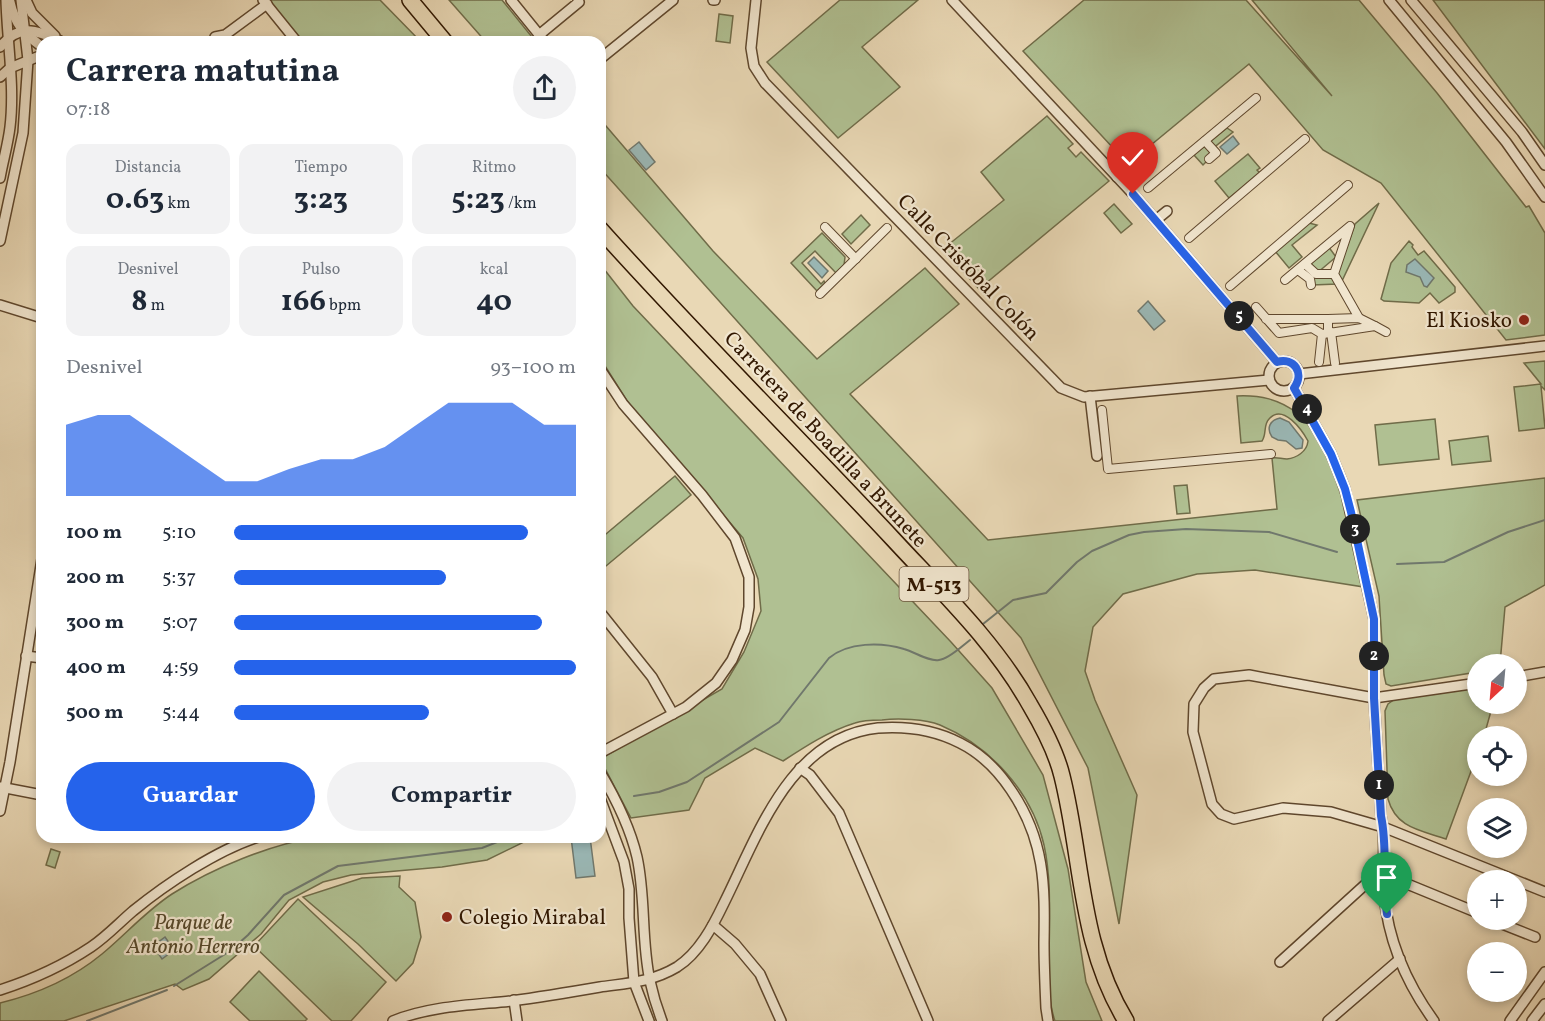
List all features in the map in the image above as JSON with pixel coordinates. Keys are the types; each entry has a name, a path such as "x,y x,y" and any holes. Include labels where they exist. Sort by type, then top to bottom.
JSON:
{"main road":[{"path":"410,0 441,36"},
{"name":"Carretera de Boadilla a Brunete","path":"606,236 873,518 969,622 1005,665 1030,703 1052,747 1062,775 1091,939 1104,979 1126,1021"}],"street":[{"path":"8,0 14,18 23,31 36,42"},
{"path":"0,178 10,128 8,0"},
{"path":"0,241 23,133 28,60 21,0"},
{"path":"26,0 32,13 54,36"},
{"path":"511,0 540,36"},
{"path":"544,36 579,2 578,0"},
{"path":"606,55 673,0"},
{"name":"Calle Cristóbal Colón","path":"756,0 751,48 754,66 765,83 1061,388 1084,397 1269,380"},
{"path":"952,0 1156,220 1277,362"},
{"path":"1389,0 1506,142 1545,196"},
{"path":"1411,0 1522,132 1545,165"},
{"path":"220,36 225,35 265,2 292,36"},
{"path":"0,47 7,39 23,31 35,30 48,36"},
{"path":"0,77 10,69 36,57"},
{"path":"0,97 10,104"},
{"path":"1148,188 1256,98"},
{"path":"1189,238 1305,139"},
{"path":"1205,141 1216,153 1209,159"},
{"path":"1117,177 1130,166"},
{"path":"1230,286 1348,184"},
{"path":"1156,220 1167,211"},
{"path":"1285,280 1350,226 1334,274 1359,318"},
{"path":"825,227 856,259"},
{"path":"820,294 887,228"},
{"path":"1305,264 1316,274 1334,274"},
{"path":"1298,270 1310,279 1311,285"},
{"path":"0,305 36,316"},
{"path":"1256,307 1279,333 1312,328 1327,333 1375,326"},
{"path":"1266,319 1359,318 1386,332"},
{"path":"1319,362 1327,333 1328,319"},
{"path":"1327,333 1335,363"},
{"path":"1299,374 1545,346"},
{"path":"1277,362 1291,362 1299,374 1294,388 1285,391 1280,391 1271,385 1269,380 1270,369 1277,362"},
{"path":"606,378 623,405 676,465 735,538 749,577 749,607 745,630 732,660 716,684 686,707 606,750"},
{"path":"1294,388 1331,454 1351,512 1374,619 1374,698 1387,914 1400,959 1411,984 1434,1021"},
{"path":"1090,396 1097,456"},
{"path":"1101,410 1108,469 1271,454"},
{"path":"0,811 2,788 36,595"},
{"path":"606,620 652,677 674,714"},
{"path":"26,656 36,657"},
{"path":"1527,675 1545,672"},
{"path":"1467,684 1374,698 1249,675 1214,679 1204,688 1194,704 1193,732 1212,804 1221,814 1233,819 1283,808 1313,809 1383,827 1545,892"},
{"path":"393,1021 407,1015 650,980 680,965 696,950 712,925 770,811 782,790 800,768 823,747 852,733 893,727 946,736 975,750 999,772 1021,804 1039,849 1045,898 1048,1021"},
{"path":"800,768 810,775 839,813 928,1021"},
{"path":"606,783 619,808 637,856 650,980 662,1021"},
{"path":"2,788 36,794"},
{"path":"606,814 624,862 629,889 634,982 649,1021"},
{"path":"0,990 41,974 92,947 134,910 177,880 241,843"},
{"path":"1280,962 1368,882 1377,877 1406,883 1467,909"},
{"path":"712,925 735,944 760,974 781,1021"},
{"path":"1517,930 1535,937"},
{"path":"1328,1021 1400,959"},
{"path":"1510,1021 1545,972"},
{"path":"514,1000 517,1021"},
{"path":"1532,1021 1545,1004"}],"green space":[{"path":"267,0 380,0 415,36 297,36"},
{"path":"449,0 502,0 531,36 481,36"},
{"path":"840,0 918,0 862,47 900,87 838,138 767,62"},
{"path":"1084,0 1246,0 1332,96 1252,0 1359,0 1437,93 1526,207 1529,206 1545,233 1545,335 1506,340 1381,183 1323,150 1249,64 1128,164 1023,51"},
{"path":"1433,0 1545,0 1545,149"},
{"path":"719,14 733,16 730,43 716,41"},
{"path":"1047,116 1073,144 1068,148 1076,157 1081,152 1109,181 979,289 943,249 1004,200 981,172"},
{"path":"606,126 713,251 817,359 925,268 959,304 850,394 988,540 1277,509 1272,458 1287,459 1297,456 1306,448 1308,441 1292,420 1280,414 1274,415 1267,421 1262,441 1241,443 1237,396 1254,396 1276,401 1297,413 1310,427 1321,446 1341,494 1364,587 1255,570 1197,574 1123,594 1093,627 1085,671 1095,700 1137,795 1119,924 1088,768 1021,638 606,175"},
{"path":"1227,128 1233,132 1211,150 1214,154 1203,165 1194,155"},
{"path":"1248,154 1260,168 1257,170 1260,173 1229,198 1215,181"},
{"path":"1379,203 1341,283 1337,275 1355,224"},
{"path":"1114,204 1132,224 1121,233 1104,213"},
{"path":"861,215 870,225 851,244 842,234"},
{"path":"1309,223 1317,225 1292,245 1302,257 1289,268 1275,251"},
{"path":"822,233 845,257 844,265 836,273 815,251 802,263 821,284 824,281 825,283 817,291 791,263"},
{"path":"1409,241 1418,255 1424,251 1455,287 1455,292 1439,303 1430,293 1419,303 1381,299 1391,263"},
{"path":"1328,246 1336,257 1317,273 1308,263"},
{"path":"1303,267 1332,275 1337,284 1312,285 1299,270"},
{"path":"606,272 633,306 992,688 1043,775 1068,869 1086,982 1102,1021 1055,1021 1050,991 1050,908 1047,860 1038,825 1019,789 992,758 976,745 940,725 927,721 903,719 861,721 845,726 809,744 783,761 755,748 705,778 689,810 631,818 606,770 606,756 722,689 744,652 761,611 758,579 743,538 629,404 606,368"},
{"path":"1545,361 1545,390 1541,386 1545,428 1519,431 1514,387 1541,384 1524,363"},
{"path":"1435,419 1439,459 1379,465 1375,425"},
{"path":"1488,436 1491,461 1452,465 1449,441"},
{"path":"675,476 691,495 606,566 606,534"},
{"path":"1545,478 1545,585 1505,607 1501,654 1467,654 1467,674 1391,686 1386,684 1379,596 1357,500"},
{"path":"1187,485 1190,513 1177,514 1174,486"},
{"path":"1467,688 1467,714 1490,714 1487,726 1467,726 1467,782 1446,839 1418,830 1403,822 1392,809 1388,799 1385,711 1388,704 1395,699"},
{"name":"Parque de Antonio Herrero","path":"291,843 522,843 487,860 442,867 351,875 323,882 289,900 261,934 209,979 183,990 175,984 64,1021 0,1021 0,1003 41,990 79,971 102,954 153,908 188,884 242,859"},
{"path":"51,849 60,852 55,868 46,865"},
{"path":"400,876 399,887 415,902 421,937 413,963 396,981 358,944 303,897 362,878"},
{"path":"298,899 386,982 351,1021 332,1021 254,946"},
{"path":"259,971 307,1019 305,1021 250,1021 230,1002"}],"water":[{"path":"1233,136 1239,144 1227,154 1220,147"},
{"path":"639,142 655,162 646,170 629,150"},
{"path":"814,257 828,271 822,278 808,263"},
{"path":"1415,259 1434,278 1427,287 1424,286 1420,277 1406,272 1407,265"},
{"path":"1148,301 1165,321 1154,330 1138,311"},
{"path":"1280,418 1289,422 1303,440 1302,448 1296,449 1286,441 1272,437 1269,431 1270,425"},
{"path":"572,843 591,843 595,876 576,878"},
{"path":"165,937 174,950 162,959 153,946"}],"waterway":[{"path":"1397,564 1444,562 1508,532 1545,520"},
{"path":"983,624 1013,600 1046,593 1077,562 1092,551 1129,535 1186,529 1269,532 1337,552"},
{"path":"634,796 659,792 687,782 779,722 829,658 837,653 855,646 885,645 904,649 931,660 939,660 951,655 970,640"},
{"path":"174,986 230,951 248,935 284,895 338,866 482,848 495,843"},
{"path":"87,1021 167,990"}],"place":[{"name":"El Kiosko","path":"1524,320"},
{"name":"Colegio Mirabal","path":"447,917"}],"route":[{"path":"1133,194 1277,362 1291,362 1298,369 1299,379 1294,388 1331,454 1345,489 1374,619 1374,698 1387,914"}]}
